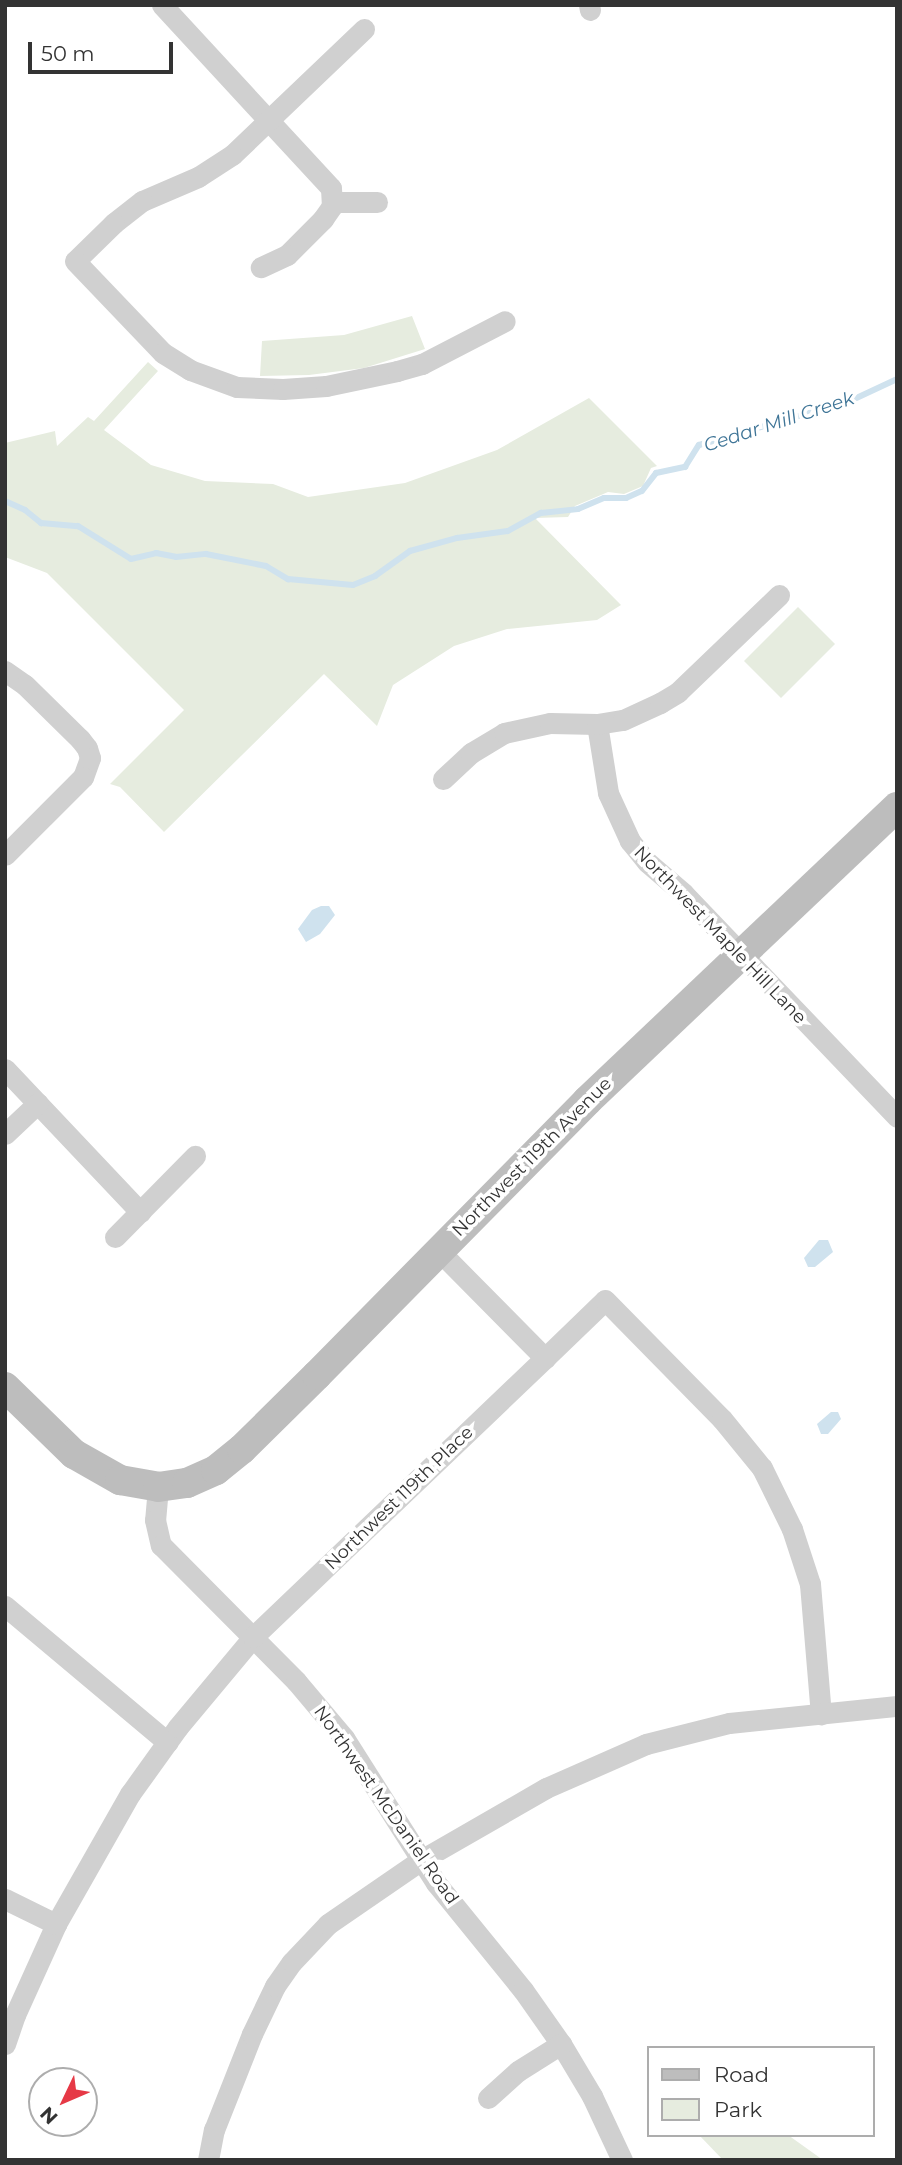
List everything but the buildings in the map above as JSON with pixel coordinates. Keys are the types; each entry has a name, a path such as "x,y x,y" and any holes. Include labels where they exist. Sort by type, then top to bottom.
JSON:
{"street":[{"path":"162,5 326,178 331,188 332,202 323,219 287,255 261,267"},
{"path":"364,29 223,162 142,201 75,261 163,353 190,370 237,387 283,389 326,386 397,371 422,364 505,321"},
{"path":"332,202 377,202"},
{"path":"443,779 471,753 505,733 550,723 597,724 623,720 644,712 678,692 779,595"},
{"path":"5,671 25,685 80,739 90,758 83,777 5,855"},
{"name":"Northwest Maple Hill Lane","path":"597,724 608,793 630,841 647,862 683,893 897,1117"},
{"name":"Northwest 119th Avenue","path":"158,1487 187,1483 205,1476 242,1449 587,1101 897,807"},
{"path":"5,1069 140,1212"},
{"path":"5,1134 38,1103"},
{"path":"115,1237 195,1156"},
{"path":"439,1251 545,1358"},
{"name":"Northwest 119th Place","path":"5,2044 15,2015 56,1924 130,1794 167,1742 253,1637 605,1300 722,1419 762,1468 792,1529 810,1584 821,1715"},
{"path":"5,1387 45,1427 90,1465 120,1480 158,1487"},
{"name":"Northwest McDaniel Road","path":"158,1487 155,1520 161,1545 296,1681 344,1738 421,1860 561,2044 592,2095 622,2160"},
{"path":"5,1606 167,1742"},
{"path":"208,2160 214,2130 252,2034 275,1986 292,1962 328,1924 421,1860 546,1788 646,1744 729,1723 897,1706"},
{"path":"5,1899 56,1924"},
{"path":"488,2098 519,2071 561,2044"}],"green space":[{"path":"412,316 425,349 364,368 309,375 260,376 262,341 344,335"},
{"path":"148,362 158,371 104,430 151,465 205,481 273,484 308,497 405,483 497,450 589,398 657,466 651,468 643,486 624,494 608,492 575,506 568,517 535,518 621,605 597,620 507,629 454,646 393,685 377,726 324,674 164,832 120,787 110,784 184,710 47,573 5,557 5,443 55,431 57,446 88,417 94,421"},
{"path":"798,607 835,644 781,698 744,661"},
{"path":"701,2137 791,2137 823,2160 723,2160"}],"water":[{"path":"329,906 335,915 320,934 306,942 298,929 312,910"},
{"path":"819,1240 828,1240 833,1252 815,1267 808,1267 804,1258"},
{"path":"831,1412 838,1412 841,1419 828,1434 821,1434 817,1424"}],"waterway":[{"name":"Cedar Mill Creek","path":"5,501 25,510 41,523 78,526 131,559 156,553 176,557 206,554 266,566 288,579 353,585 375,576 410,551 457,538 508,531 541,513 578,509 604,498 626,498 642,491 656,473 685,467 699,445 850,401 897,379"}]}
